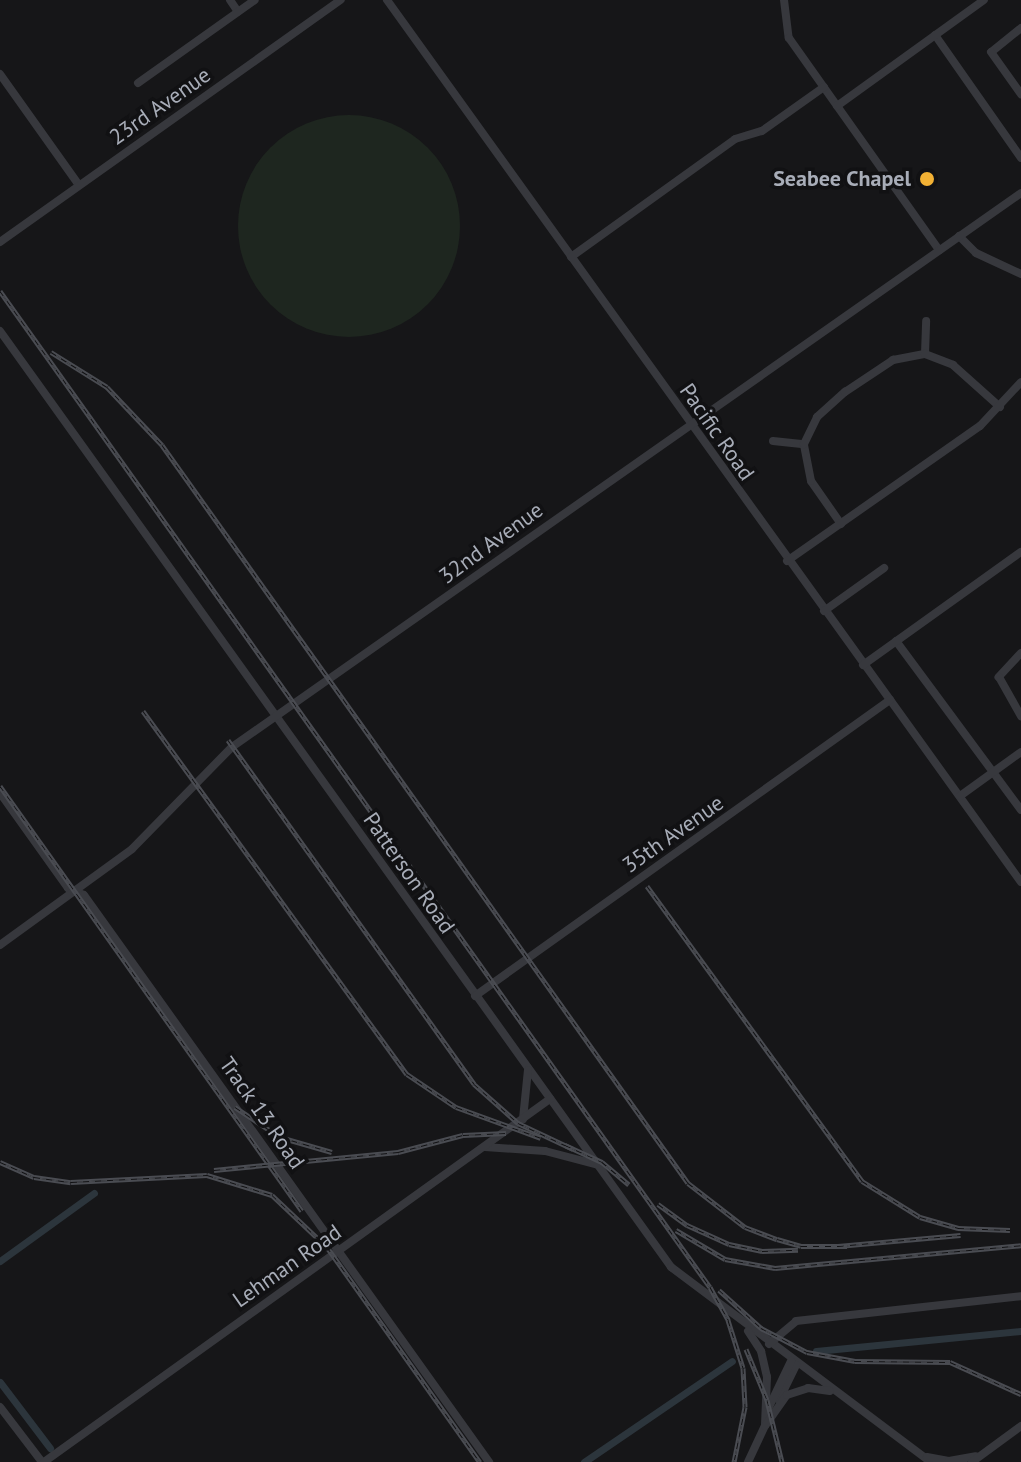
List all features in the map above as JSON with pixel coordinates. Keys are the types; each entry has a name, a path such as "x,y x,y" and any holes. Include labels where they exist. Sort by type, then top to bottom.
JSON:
{"street":[{"path":"230,0 238,12"},
{"path":"138,83 255,0"},
{"name":"23rd Avenue","path":"0,242 341,0"},
{"name":"Pacific Road","path":"387,0 787,561 1021,882"},
{"path":"784,0 787,32 939,250"},
{"path":"837,106 984,0"},
{"path":"1021,28 991,52 1021,94"},
{"path":"935,35 1021,158"},
{"path":"0,74 79,185"},
{"path":"571,257 745,132 763,130 824,87"},
{"name":"32nd Avenue","path":"0,945 146,837 214,762 1021,193"},
{"path":"959,236 976,253 1021,274"},
{"path":"925,354 926,321"},
{"name":"Patterson Road","path":"0,331 671,1267 794,1363 926,1459"},
{"path":"841,524 811,481 804,444 817,417 845,392 893,360 925,354 953,365 1000,407"},
{"path":"787,561 1000,407 1021,382"},
{"path":"773,441 804,444"},
{"path":"863,665 1019,557"},
{"path":"824,611 884,568"},
{"path":"896,641 1021,810"},
{"path":"1021,653 999,677 1021,716"},
{"name":"35th Avenue","path":"475,996 890,700"},
{"path":"960,796 1021,752"},
{"name":"Track 13 Road","path":"0,793 75,891 84,895 489,1462"},
{"path":"523,1119 528,1069"},
{"name":"Lehman Road","path":"43,1462 550,1099"},
{"path":"485,1147 545,1151 596,1164"},
{"path":"769,1344 796,1321 1021,1296"},
{"path":"742,1322 763,1358 765,1426"},
{"path":"766,1413 794,1363"},
{"path":"748,1462 794,1363"},
{"path":"775,1408 801,1389 834,1392"},
{"path":"0,1407 43,1462"},
{"path":"972,1462 1021,1426"},
{"path":"926,1459 980,1459"}],"shaded area":[{"path":"349,115 371,117 391,124 411,134 427,148 441,164 451,184 458,204 458,248 451,268 441,288 427,304 411,318 391,328 371,335 349,337 327,335 307,328 287,318 271,304 257,288 247,268 240,248 238,226 240,204 247,184 257,164 271,148 287,134 307,124 327,117"}],"waterway":[{"path":"0,1261 94,1193"},
{"path":"816,1351 1021,1331"},
{"path":"584,1462 732,1361"},
{"path":"0,1382 50,1448"}],"railway":[{"path":"0,291 710,1287 728,1320 743,1368 745,1407 734,1462"},
{"path":"51,352 107,387 162,445 688,1183 745,1227 801,1246 847,1246"},
{"path":"143,711 407,1074 456,1107 541,1138"},
{"path":"228,740 474,1084 518,1123 573,1149"},
{"path":"0,786 302,1211"},
{"path":"647,886 862,1181 920,1217 958,1228 1010,1230"},
{"path":"235,1107 280,1137 332,1152"},
{"path":"214,1170 398,1152 463,1135 506,1133"},
{"path":"565,1145 602,1162 629,1185"},
{"path":"0,1162 34,1177 71,1182 207,1175 272,1195 327,1247 480,1462"},
{"path":"658,1204 687,1225 729,1244 762,1251 798,1250"},
{"path":"676,1230 725,1259 775,1268 1021,1245"},
{"path":"838,1246 961,1235"},
{"path":"719,1290 761,1328 807,1352 855,1361 950,1362 1021,1394"},
{"path":"746,1349 767,1400 782,1462"}],"place":[{"name":"Seabee Chapel","path":"927,179"}]}
